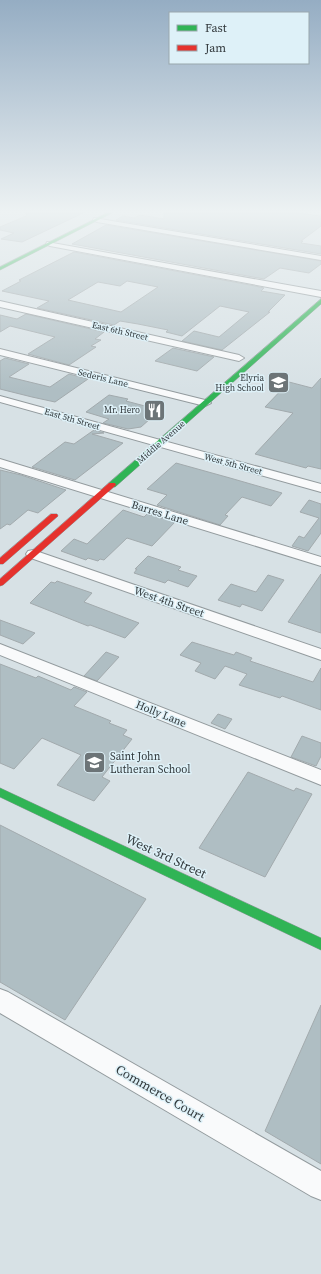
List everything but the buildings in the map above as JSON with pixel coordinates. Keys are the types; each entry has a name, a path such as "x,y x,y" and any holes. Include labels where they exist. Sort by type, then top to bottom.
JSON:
{"main road":[{"path":"305,301 319,292"},
{"name":"Middle Avenue","path":"0,583 101,494 149,440 205,403 321,301"},
{"name":"Middle Avenue","path":"180,409 201,391"},
{"path":"74,499 88,487"},
{"path":"0,562 63,508"},
{"name":"West 4th Street","path":"4,544 33,554"},
{"name":"West 3rd Street","path":"0,792 321,944"}],"street":[{"path":"209,272 319,292"},
{"name":"East 6th Street","path":"0,304 239,358"},
{"name":"Sederis Lane","path":"0,352 205,403"},
{"name":"East 5th Street","path":"0,399 149,440"},
{"name":"West 5th Street","path":"149,440 321,488"},
{"name":"Barres Lane","path":"0,463 88,487 101,494 321,562"},
{"name":"West 4th Street","path":"33,554 321,655"},
{"name":"Holly Lane","path":"0,649 321,778"},
{"name":"Commerce Court","path":"0,1000 321,1186"}],"traffic: fast":[{"path":"112,485 321,301"},
{"path":"0,792 321,944"}],"traffic: jam":[{"path":"0,583 112,485"},
{"path":"0,562 54,516"}],"place":[{"name":"Elyria High School","path":"279,383"},
{"name":"Mr. Hero","path":"155,410"},
{"name":"Saint John Lutheran School","path":"95,762"}]}
